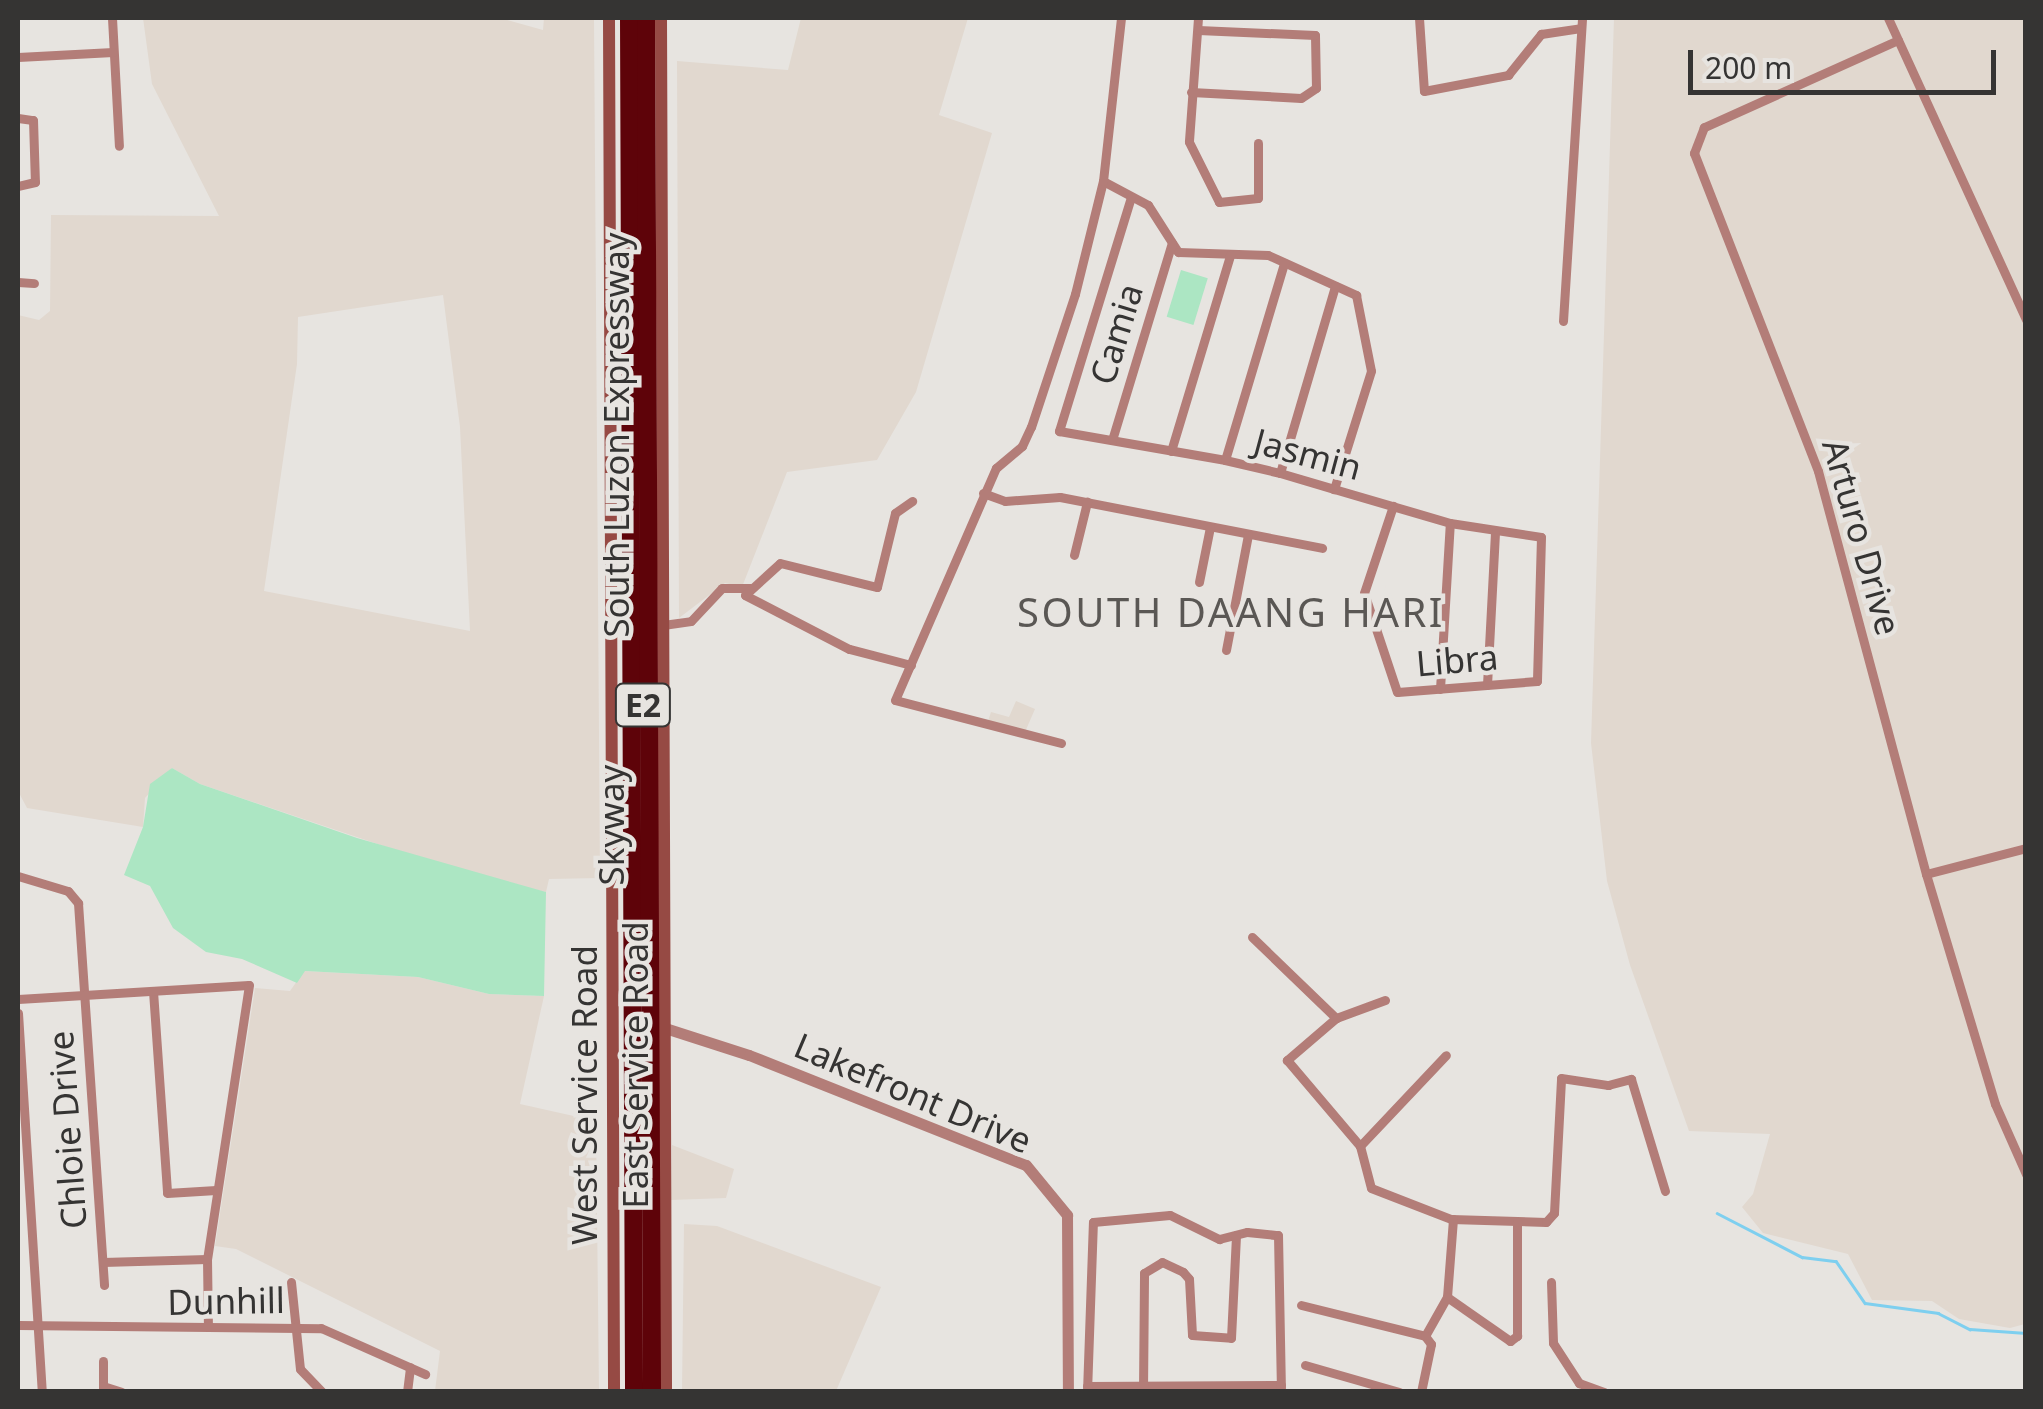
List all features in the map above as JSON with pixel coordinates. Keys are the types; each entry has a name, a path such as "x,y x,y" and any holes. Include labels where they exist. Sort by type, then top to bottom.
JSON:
{"highway":[{"name":"South Luzon Expressway","path":"621,18 626,1392"},
{"name":"Skyway","path":"629,18 634,1392"},
{"name":"Skyway","path":"644,18 649,1392"}],"main road":[{"name":"West Service Road","path":"609,18 614,1392"},
{"name":"East Service Road","path":"661,18 666,1392"}],"street":[{"path":"112,18 120,146"},
{"path":"1061,743 895,700 984,493 1031,427 1076,294 1102,180 1121,18"},
{"path":"1198,18 1189,142 1219,202 1258,198 1258,143"},
{"path":"1419,18 1424,91 1508,75 1541,34 1581,22 1563,321"},
{"path":"1888,18 2026,320"},
{"path":"1191,92 1301,98 1316,88 1316,35 1198,30"},
{"name":"Arturo Drive","path":"1898,40 1704,128 1694,152 1818,471 1926,874 1994,1104 2026,1174"},
{"path":"18,57 113,52"},
{"path":"18,118 33,120 34,184 18,186"},
{"path":"1102,180 1148,205 1172,243 1187,256 1268,255 1356,295 1371,371 1334,489"},
{"name":"Jasmin","path":"1131,197 1058,431 1225,460 1450,524 1541,537 1537,681"},
{"name":"Camia","path":"1112,440 1172,243"},
{"path":"1170,451 1230,256"},
{"path":"1225,460 1284,262"},
{"path":"18,282 34,282"},
{"path":"1280,473 1335,286"},
{"path":"984,493 1005,501 1046,496 1086,502 1322,548"},
{"path":"911,665 849,649 745,596 780,562 878,587 895,513 912,501"},
{"path":"1074,555 1086,502"},
{"name":"Libra","path":"1393,506 1364,592 1398,692 1537,681"},
{"path":"1440,688 1450,524"},
{"path":"1199,582 1210,527"},
{"path":"1487,685 1496,533"},
{"path":"1226,650 1248,535"},
{"path":"663,625 691,620 722,588 750,588"},
{"path":"1926,874 2026,848"},
{"name":"Chloie Drive","path":"18,876 68,891 78,902 104,1285"},
{"path":"1252,937 1336,1018"},
{"path":"18,999 249,985 207,1260 208,1327"},
{"path":"153,991 167,1193 216,1190"},
{"path":"1385,1000 1336,1018 1287,1060 1360,1146 1371,1188 1453,1219 1546,1222 1554,1214 1562,1078 1608,1086 1631,1079 1665,1191"},
{"path":"18,1013 42,1392"},
{"name":"Lakefront Drive","path":"665,1028 749,1055 1026,1164 1067,1215 1068,1392"},
{"path":"1360,1146 1446,1055"},
{"path":"1178,1216 1212,1237 1271,1232 1282,1243 1282,1388 1087,1389 1093,1222 1178,1216"},
{"path":"1425,1336 1448,1297 1453,1219"},
{"path":"1448,1297 1514,1340 1517,1222"},
{"path":"1143,1389 1144,1272 1162,1262 1183,1272 1189,1279 1192,1335 1231,1338 1236,1234"},
{"name":"Chloie Drive","path":"103,1262 207,1260"},
{"path":"291,1282 300,1369 322,1392"},
{"path":"1551,1282 1553,1344 1579,1383 1604,1392"},
{"path":"1302,1305 1425,1336 1432,1344 1421,1392"},
{"name":"Dunhill","path":"18,1325 321,1328 424,1374"},
{"path":"103,1361 103,1389 121,1392"},
{"path":"1305,1364 1399,1392"},
{"path":"407,1392 410,1368"}],"shaded area":[{"path":"143,18 500,18 543,30 544,18 594,18 600,878 549,879 546,892 475,877 200,784 172,768 145,798 143,827 27,808 18,791 18,315 39,320 50,311 51,215 219,216 152,84","holes":["443,295 460,427 470,631 264,591 297,364 298,317"]},
{"path":"801,18 968,18 939,115 992,133 916,392 877,460 787,472 742,587 725,583 679,618 677,61 788,70"},
{"path":"1614,18 2025,18 2025,1324 2010,1328 1959,1319 1932,1301 1872,1300 1848,1254 1763,1233 1742,1207 1753,1194 1770,1134 1689,1131 1630,965 1607,881 1591,743"},
{"path":"1016,701 1035,709 1025,732 988,721 991,712 1009,717"},
{"path":"304,971 418,977 489,994 544,996 520,1104 596,1121 599,1391 435,1391 440,1351 236,1249 215,1246 255,988 290,991"},
{"path":"672,1145 734,1169 726,1198 671,1200"},
{"path":"684,1224 717,1226 881,1287 836,1391 682,1391"}],"green space":[{"path":"1181,270 1208,278 1193,325 1167,317"},
{"path":"172,768 200,784 357,838 546,892 544,996 489,994 418,977 305,971 297,983 242,959 206,952 173,928 150,886 124,875 143,827 150,784"}],"waterway":[{"path":"1717,1213 1802,1257 1836,1261 1865,1303 1938,1313 1970,1329 2026,1333"}],"district":[{"name":"SOUTH DAANG HARI","path":"1231,612"}]}
